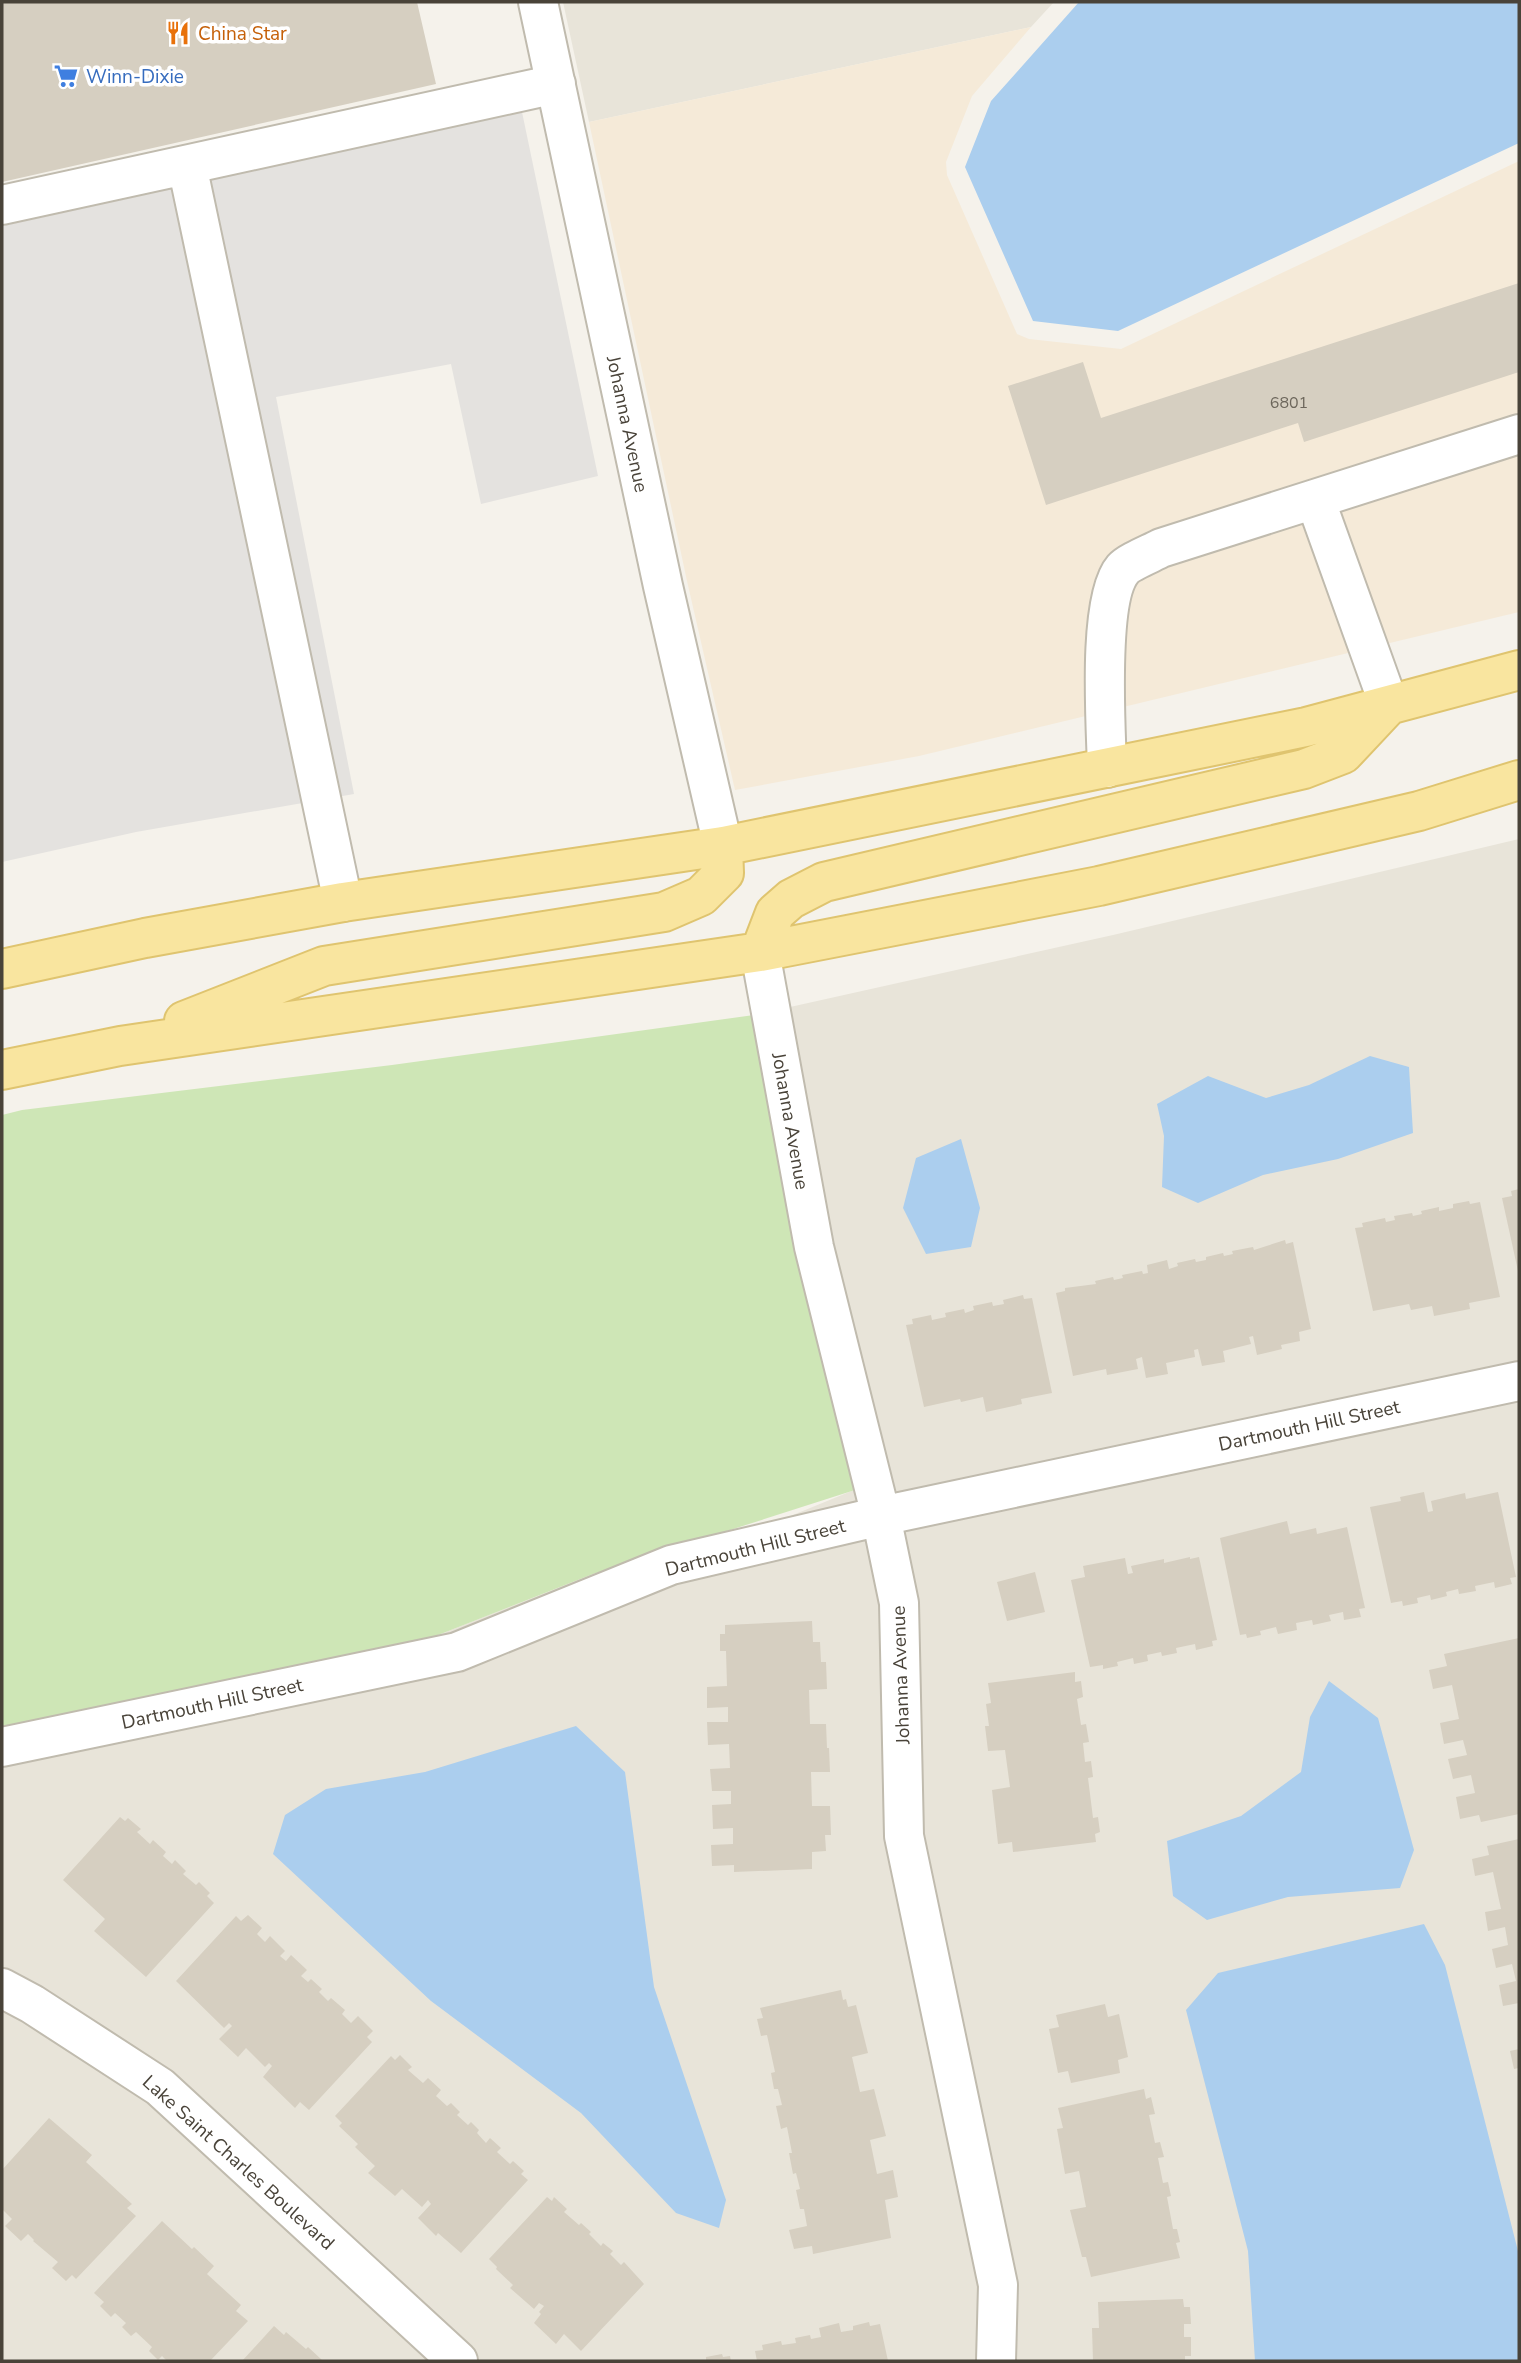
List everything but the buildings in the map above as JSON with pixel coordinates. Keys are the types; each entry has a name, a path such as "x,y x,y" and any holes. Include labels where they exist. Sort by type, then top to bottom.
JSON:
{"main road":[{"path":"2,969 145,938 344,902 723,846 1306,727 1519,670"},
{"path":"760,953 775,912 791,898 824,882 1304,769 1343,754 1389,705"},
{"path":"2,1070 120,1046 760,953 1099,886 1419,811 1519,780"},
{"path":"120,1046 324,966 664,912 701,896 724,873 723,846"}],"street":[{"name":"Johanna Avenue","path":"538,2 663,586 723,846"},
{"path":"2,205 556,84"},
{"path":"187,164 344,902"},
{"path":"1107,768 1105,660 1112,594 1123,568 1161,548 1519,433"},
{"path":"1315,499 1389,705"},
{"name":"Johanna Avenue","path":"760,953 814,1247 881,1517 899,1603 904,1836 998,2285 996,2361"},
{"name":"Dartmouth Hill Street","path":"2,1747 457,1652 671,1565 881,1517 1519,1381"},
{"name":"Lake Saint Charles Boulevard","path":"2,1988 32,2004 160,2087 458,2361"}],"shaded area":[{"path":"563,2 1054,2 1031,27 589,122"},
{"path":"1031,27 972,96 946,162 947,175 1017,334 1029,339 1121,349 1519,161 1519,612 919,756 735,790 687,581 589,122"},
{"path":"522,112 598,476 481,504 451,364 276,397 354,794 136,832 2,862 2,226"},
{"path":"1519,839 1519,2361 2,2361 2,1738 372,1661 593,1574 671,1565 854,1490 754,1015 1113,935"}],"green space":[{"path":"754,1015 855,1490 593,1574 372,1661 2,1738 2,1115 22,1110 392,1065"}],"water":[{"path":"1079,2 1519,2 1519,143 1118,331 1033,321 965,167 991,101"},
{"path":"1370,1056 1409,1067 1413,1133 1338,1159 1263,1175 1198,1203 1162,1187 1164,1136 1157,1104 1208,1076 1266,1098 1309,1085"},
{"path":"961,1139 980,1208 971,1247 926,1254 903,1208 916,1158"},
{"path":"1329,1681 1378,1718 1414,1850 1400,1888 1288,1897 1207,1920 1173,1896 1167,1841 1241,1816 1301,1772 1310,1717"},
{"path":"576,1726 625,1772 654,1987 726,2200 719,2228 676,2213 581,2113 431,2001 273,1854 285,1815 326,1789 425,1772"},
{"path":"1424,1924 1445,1965 1519,2255 1519,2361 1255,2361 1248,2251 1186,2010 1218,1973"}],"place":[{"name":"China Star","path":"178,33"},
{"name":"Winn-Dixie","path":"66,76"}]}
